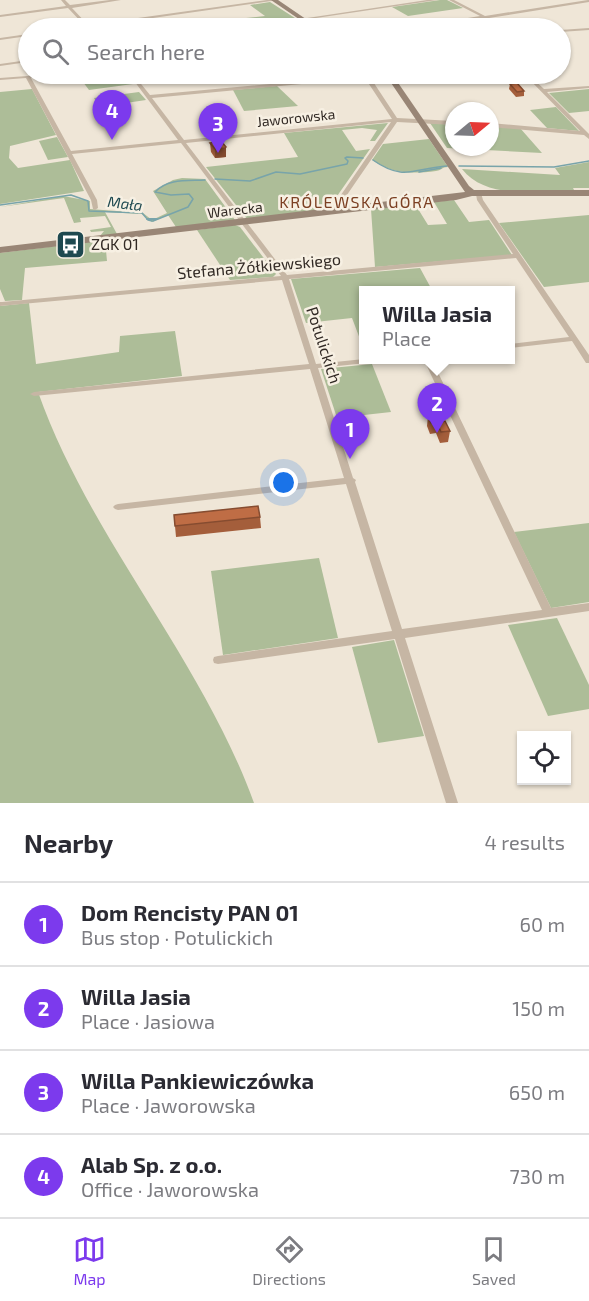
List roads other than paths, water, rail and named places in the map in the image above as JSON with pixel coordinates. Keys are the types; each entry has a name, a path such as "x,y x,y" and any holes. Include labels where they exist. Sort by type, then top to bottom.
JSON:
{"street":[{"path":"63,0 79,18"},
{"path":"0,16 119,0"},
{"path":"154,18 274,0 299,18"},
{"path":"315,18 435,0"},
{"path":"451,0 484,17"},
{"path":"478,18 589,1"},
{"path":"571,30 589,29"},
{"path":"0,39 18,36"},
{"path":"0,65 18,62"},
{"path":"0,79 18,78"},
{"path":"32,84 94,200 95,208"},
{"name":"Potulickich","path":"139,84 285,277 452,803"},
{"path":"150,97 291,84"},
{"path":"335,212 335,208 394,120 371,84"},
{"path":"395,84 466,188 478,191 480,200 589,361"},
{"path":"536,84 588,136"},
{"path":"543,91 589,87"},
{"name":"Jaworowska","path":"69,153 394,120 445,123"},
{"path":"499,126 588,136"},
{"name":"Warecka","path":"0,250 456,198 478,191 589,193"},
{"name":"Stefana Żółkiewskiego","path":"2,304 518,256"},
{"path":"515,345 573,339"},
{"path":"34,394 359,362"},
{"path":"430,364 548,612"},
{"path":"118,507 351,480"},
{"path":"218,660 589,607"}],"waterway":[{"name":"Mała","path":"215,179 250,181 276,172 300,174 347,164 348,161 345,158 347,157 363,158"},
{"name":"Mała","path":"373,160 384,167 402,172 447,166"},
{"name":"Mała","path":"459,166 554,167 589,161"},
{"name":"Mała","path":"419,172 441,168"},
{"name":"Mała","path":"153,221 188,207 193,199 189,194 171,195 155,192 160,188 172,182 205,180"},
{"name":"Mała","path":"0,205 71,195 88,201 89,211 142,213 147,219"},
{"name":"Mała","path":"147,219 157,219"},
{"name":"Mała","path":"147,219 152,221"}],"place":[{"name":"Alab Sp. z o.o.","path":"112,140"},
{"name":"Willa Pankiewiczówka","path":"218,153"},
{"name":"ZGK 01","path":"70,244"},
{"name":"Willa Jasia","path":"437,433"},
{"name":"Dom Rencisty PAN 01","path":"350,459"}],"district":[{"name":"KRÓLEWSKA GÓRA","path":"357,202"}]}
